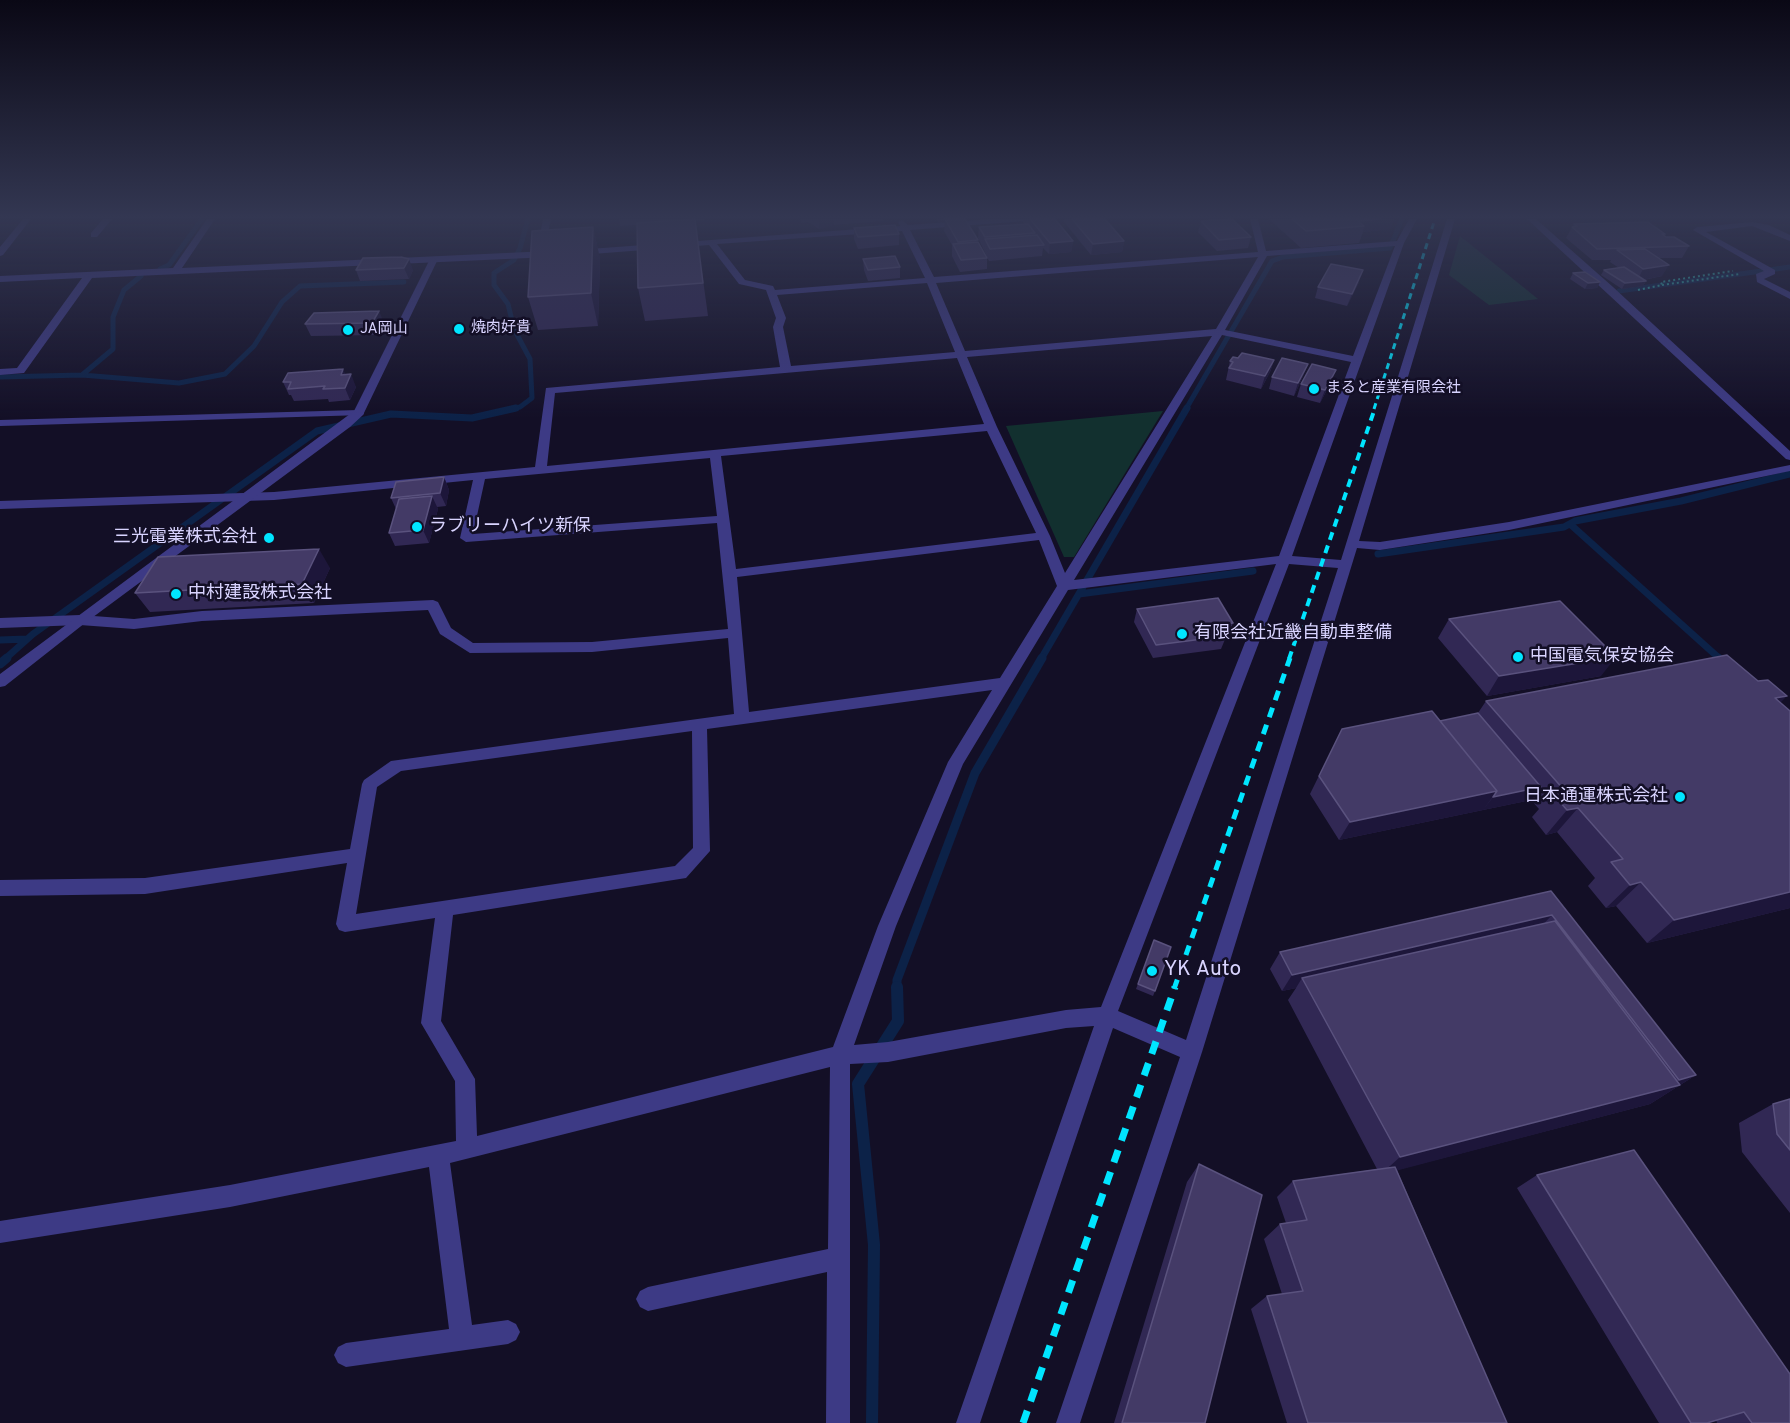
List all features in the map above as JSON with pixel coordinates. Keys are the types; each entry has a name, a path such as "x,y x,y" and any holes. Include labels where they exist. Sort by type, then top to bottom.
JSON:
{"street":[{"path":"0,372 20,371 82,285"},
{"path":"0,682 80,620 353,419 421,285"},
{"path":"758,285 770,288 781,318 778,327 786,369"},
{"path":"771,293 864,285"},
{"path":"933,285 991,427 1044,536 1063,586"},
{"path":"838,1423 840,1055 887,926 956,762 1063,586 1227,334 1249,285"},
{"path":"968,1423 1107,1016 1284,559 1381,285"},
{"path":"1068,1423 1192,1052 1346,565 1431,285"},
{"path":"1606,285 1790,457"},
{"path":"1770,285 1790,296"},
{"path":"541,470 550,390 962,354 1227,334 1356,360"},
{"path":"0,423 353,419"},
{"path":"0,505 248,497 991,427"},
{"path":"715,454 730,574 742,718"},
{"path":"1352,544 1380,546 1509,526 1790,468"},
{"path":"480,475 466,538 723,519"},
{"path":"730,574 1044,536"},
{"path":"1063,586 1284,559 1346,565"},
{"path":"0,623 80,620 134,624 202,616 433,605 445,631 470,648 592,647 735,633"},
{"path":"699,725 702,851 680,873 345,924 370,784 397,765 1005,683"},
{"path":"0,888 145,886 356,855"},
{"path":"445,909 431,1023 465,1080 466,1149"},
{"path":"0,1232 230,1196 438,1155 840,1055 888,1052 1066,1020 1107,1016 1192,1052"},
{"path":"438,1155 462,1339"},
{"path":"648,1299 839,1258"},
{"path":"346,1355 508,1332"}],"green space":[{"path":"1463,285 1521,285 1538,299 1489,305"},
{"path":"1163,411 1074,557 1064,557 1006,426"}],"building":[{"path":"529,285 591,285 591,293 528,297"},
{"path":"638,285 672,285 638,288"},
{"path":"1319,285 1356,285 1352,294 1318,287"},
{"path":"379,311 372,323 305,324 314,313"},
{"path":"1242,353 1274,360 1265,376 1229,368 1233,357 1238,358"},
{"path":"1282,358 1308,364 1298,383 1272,377"},
{"path":"1312,364 1336,370 1325,390 1301,384"},
{"path":"343,369 341,375 351,374 345,388 323,389 325,386 288,389 291,382 283,382 288,373"},
{"path":"444,477 440,493 391,498 396,482"},
{"path":"432,496 423,530 389,533 399,499"},
{"path":"319,549 302,584 135,593 158,557"},
{"path":"1218,598 1233,623 1225,624 1228,630 1222,630 1226,636 1156,645 1137,609"},
{"path":"1560,601 1616,657 1499,676 1449,619"},
{"path":"1727,655 1758,681 1768,680 1787,696 1775,698 1790,711 1790,892 1674,920 1641,882 1630,885 1611,862 1623,859 1578,808 1567,810 1552,793 1564,790 1486,701"},
{"path":"1432,711 1497,791 1350,822 1319,776 1342,729"},
{"path":"1478,713 1541,787 1493,797 1497,791 1440,721"},
{"path":"1551,891 1696,1075 1679,1080 1552,915 1292,975 1280,952"},
{"path":"1555,921 1680,1085 1400,1157 1302,978"},
{"name":"YK Auto","path":"1154,940 1171,947 1155,991 1138,984"},
{"path":"1790,1099 1790,1150 1777,1134 1773,1104"},
{"path":"1634,1150 1790,1374 1790,1423 1752,1423 1744,1412 1707,1423 1691,1423 1537,1175"},
{"path":"1199,1164 1262,1195 1205,1423 1122,1423"},
{"path":"1395,1167 1507,1423 1308,1423 1267,1296 1303,1291 1280,1224 1307,1220 1293,1181"}],"waterway":[{"path":"82,375 113,349 113,317 124,290 130,285"},
{"path":"82,375 179,383 225,374 254,346 282,302 300,286 315,285"},
{"path":"494,285 508,304 514,329 530,359 532,398 520,407 510,409"},
{"path":"1186,409 1258,285"},
{"path":"1619,291 1659,285"},
{"path":"0,377 82,375"},
{"path":"5,659 33,634 317,431 391,414 472,418 516,408"},
{"path":"1041,659 1187,408"},
{"path":"1378,554 1564,527 1575,521 1681,501 1790,474"},
{"path":"1570,524 1720,659"},
{"path":"1079,594 1253,571"},
{"path":"0,640 27,639"},
{"path":"0,664 7,658"},
{"path":"897,987 897,980 975,773 1042,658"},
{"path":"1718,658 1723,662"},
{"path":"872,1423 874,1245 858,1084 898,1021 897,987"}],"railway":[{"path":"1374,409 1414,285"},
{"path":"1289,659 1375,408"},
{"path":"1174,989 1290,658"},
{"path":"1023,1423 1175,987"}],"place":[{"name":"焼肉好貴","path":"459,329"},
{"name":"JA岡山","path":"348,330"},
{"name":"まると産業有限会社","path":"1314,389"},
{"name":"ラブリーハイツ新保","path":"417,527"},
{"name":"三光電業株式会社","path":"269,538"},
{"name":"中村建設株式会社","path":"176,594"},
{"name":"有限会社近畿自動車整備","path":"1182,634"},
{"name":"中国電気保安協会","path":"1518,657"},
{"name":"日本通運株式会社","path":"1680,797"},
{"name":"YK Auto","path":"1152,971"}]}
